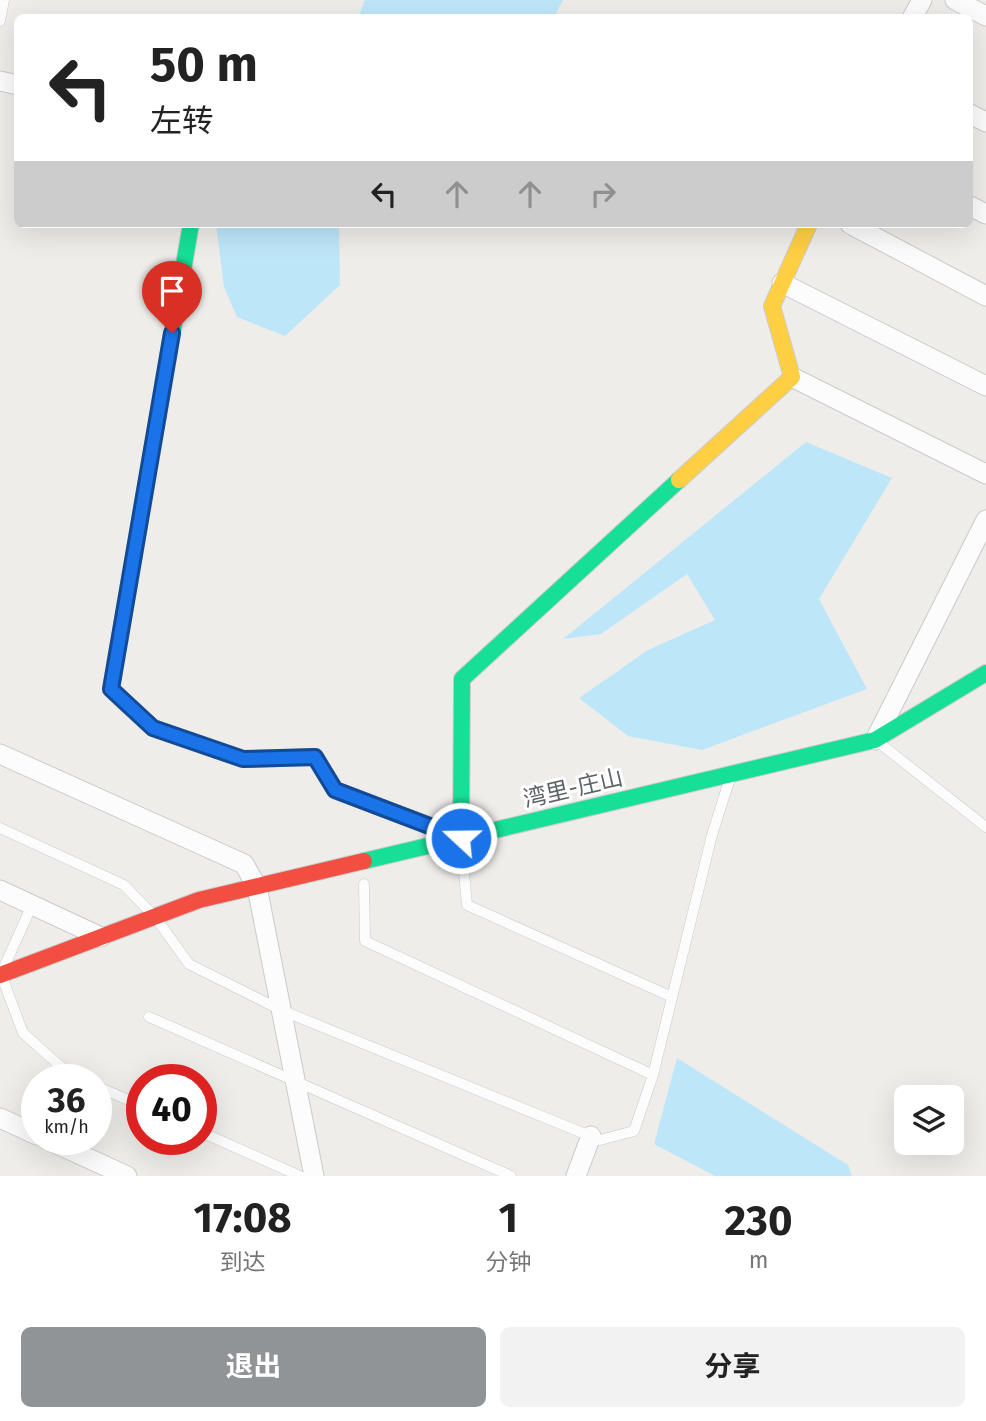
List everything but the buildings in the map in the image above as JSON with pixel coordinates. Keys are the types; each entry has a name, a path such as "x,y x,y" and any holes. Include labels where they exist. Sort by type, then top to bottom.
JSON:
{"street":[{"path":"954,0 986,16"},
{"path":"190,228 111,689 153,728 243,759 315,757 335,790 461,838 462,679 792,377"},
{"path":"807,228 772,306 792,377 986,474"},
{"path":"858,228 986,296"},
{"path":"782,283 986,386"},
{"path":"875,740 986,520"},
{"path":"968,556 986,565"},
{"name":"湾里-庄山","path":"0,974 199,900 875,740 986,673"},
{"path":"0,754 244,864 257,887 314,1176"},
{"path":"0,890 101,937"},
{"path":"0,1118 21,1128"},
{"path":"576,1176 591,1136"},
{"path":"81,1155 127,1176"}],"lane":[{"path":"0,21 4,0"},
{"path":"875,740 986,827"},
{"path":"0,828 124,885 155,917 189,964 281,1010 600,1140 634,1131 653,1075 712,835 732,774"},
{"path":"461,838 467,905 672,997"},
{"path":"364,884 365,941 653,1075"},
{"path":"32,905 0,974 23,1033 58,1064"},
{"path":"149,1017 511,1176"},
{"path":"217,1139 300,1176"}],"water":[{"path":"365,0 563,0 556,14 359,14"},
{"path":"217,228 339,228 340,285 285,336 237,317 224,287"},
{"path":"806,442 892,478 819,599 867,689 702,750 628,736 579,698 648,650 715,620 687,574 601,634 563,639"},
{"path":"677,1058 848,1165 852,1176 715,1176 654,1144"}],"traffic: fast":[{"path":"120,698 111,689 190,228"},
{"path":"382,808 461,838 462,679 679,480"},
{"path":"364,861 875,740 986,673"}],"traffic: slow":[{"path":"679,480 792,377 772,306 807,228"},
{"path":"120,698 153,728 243,759 315,757 335,790 382,808"}],"traffic: jam":[{"path":"0,975 199,900 364,861"}],"route":[{"path":"172,333 111,689 153,728 243,759 315,757 335,790 461,838"}]}
